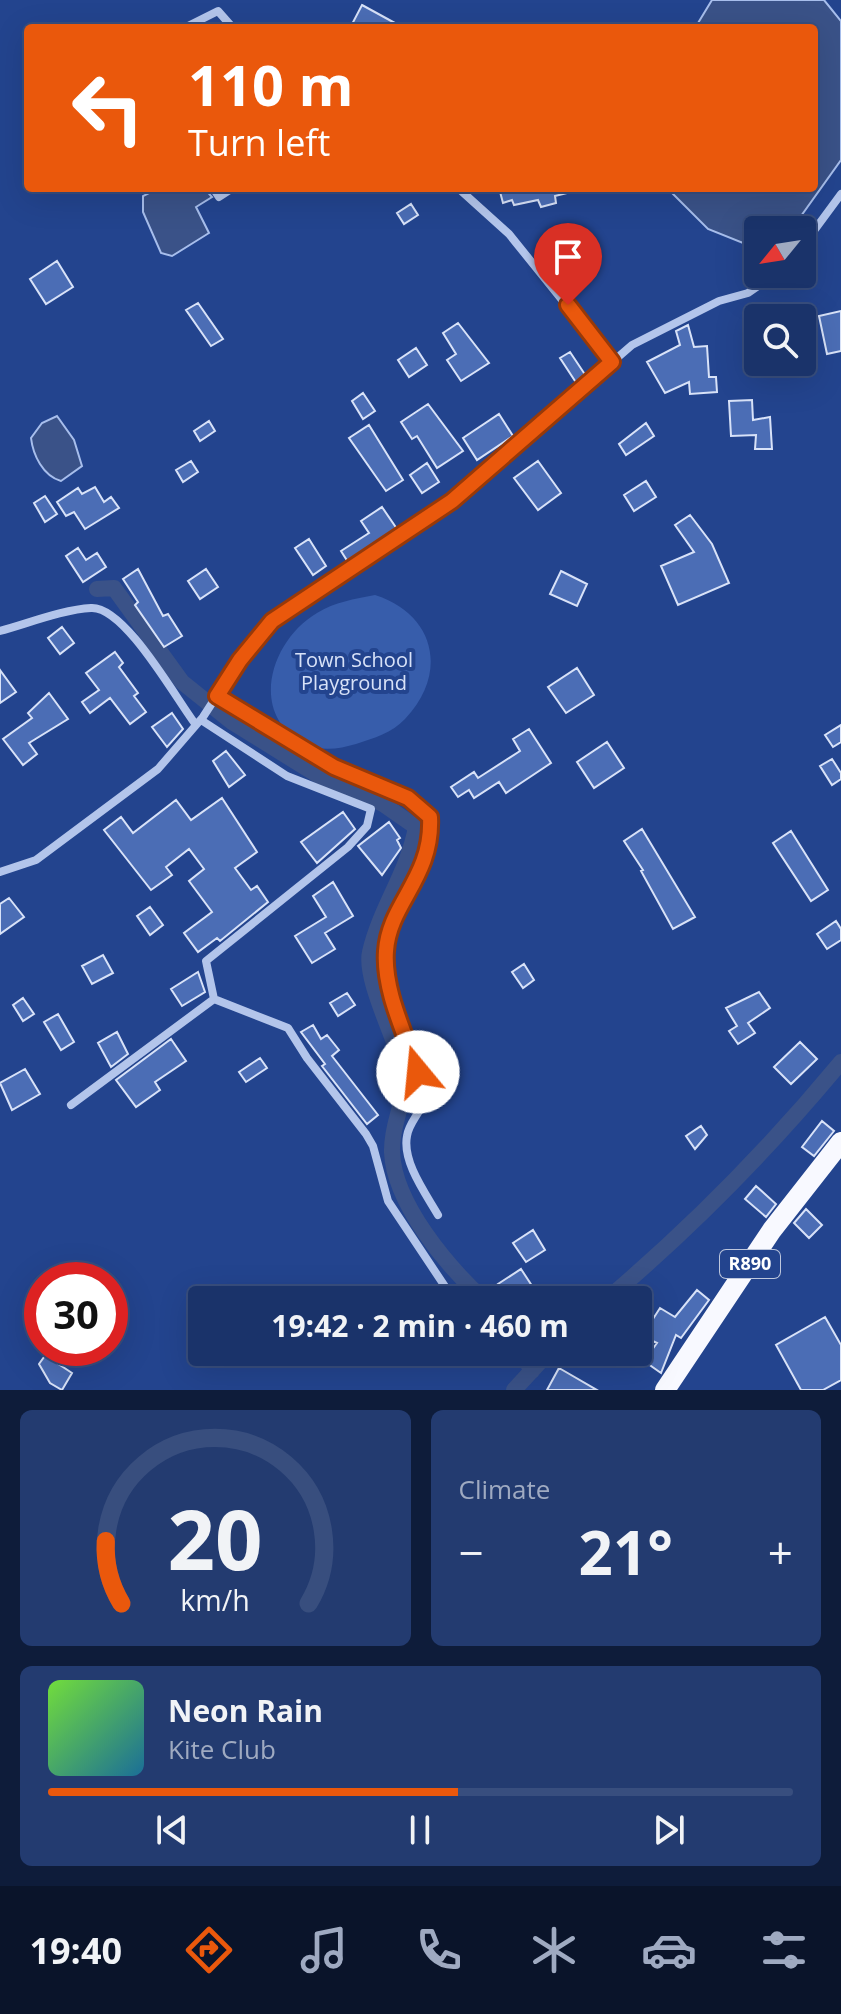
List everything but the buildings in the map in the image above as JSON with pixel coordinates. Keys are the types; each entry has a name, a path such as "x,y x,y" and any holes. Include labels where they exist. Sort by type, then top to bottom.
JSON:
{"main road":[{"name":"R890","path":"665,1390 772,1230 841,1142"}],"street":[{"path":"192,24 218,11 229,24"},
{"path":"462,192 509,234 612,362"},
{"path":"816,228 841,194"},
{"path":"0,872 36,860 146,778 200,721 240,660 272,621 452,501 643,338 719,301 755,288"},
{"path":"0,631 92,608 110,612 135,638 200,721 287,776 371,809 367,826 348,847 206,961 214,999"},
{"path":"219,694 341,771 408,798 430,817 431,843 386,950 395,1005 424,1091 420,1110 407,1136 408,1154 438,1215"},
{"path":"71,1105 214,999"},
{"path":"214,999 288,1028 373,1146 388,1201 445,1286"}],"green space":[{"name":"Town School Playground","path":"375,595 395,604 411,616 422,630 429,647 431,665 419,701 400,724 369,740 330,749 303,743 286,730 276,714 271,696 272,677 278,658 301,625 317,613"}],"shaded area":[{"path":"712,0 824,0 841,21 841,160 801,216 744,216 744,243 708,229 671,192 818,192 818,24 697,24"},
{"path":"151,192 208,192 212,197 196,207 209,233 172,256 161,253 143,212 143,196"},
{"path":"57,416 74,440 82,466 61,481 49,475 40,464 31,438 42,423"}],"waterway":[{"path":"97,589 114,588 182,682 232,722 319,776 383,804 416,827 407,859 380,920 369,963 403,1076 402,1098 392,1140 395,1172 412,1213 425,1233 470,1286"},
{"path":"622,1286 729,1186 841,1062"},
{"path":"529,1366 532,1371"},
{"path":"514,1390 536,1366"}],"route":[{"path":"418,1072 395,1005 386,950 390,934 422,871 431,843 430,817 408,798 334,767 217,696 240,660 272,621 334,576 452,501 612,362 568,305"}]}
